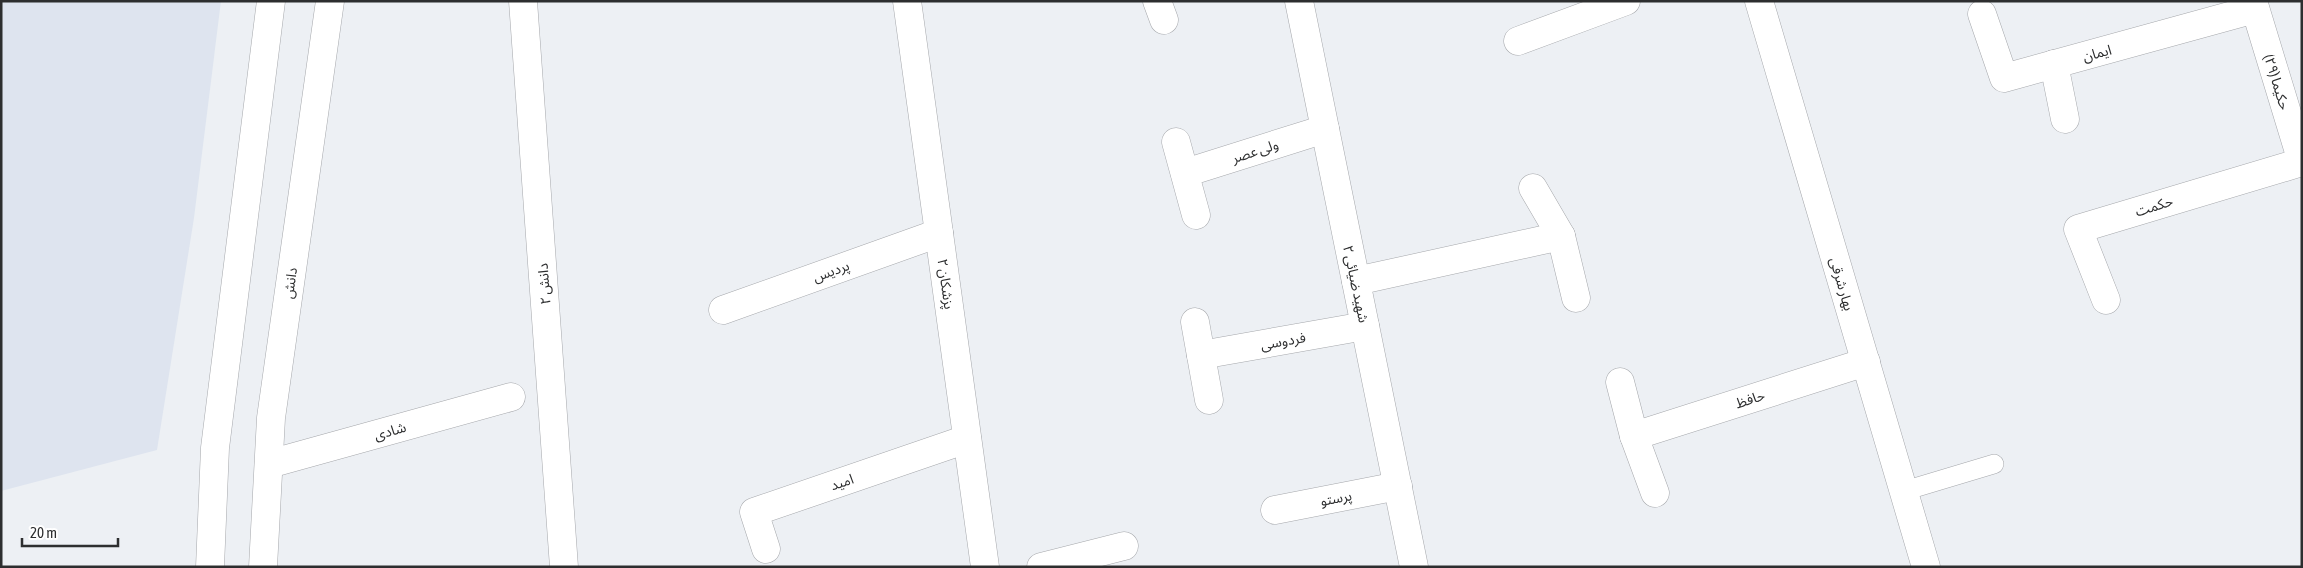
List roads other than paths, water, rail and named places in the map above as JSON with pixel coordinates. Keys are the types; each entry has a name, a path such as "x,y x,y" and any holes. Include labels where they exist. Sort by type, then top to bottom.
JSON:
{"street":[{"path":"210,567 215,448 271,1"},
{"name":"دانش","path":"264,567 271,418 330,1"},
{"name":"دانش ۲","path":"523,1 564,567"},
{"name":"پزشکان ۲","path":"907,1 985,567"},
{"name":"شهید ضیائی ۲","path":"1298,1 1414,567"},
{"path":"1518,41 1626,1"},
{"name":"بهار شرقی","path":"1759,1 1926,567"},
{"name":"ایمان","path":"1982,14 2004,78 2254,5"},
{"name":"حکیما (۲۹)","path":"2254,5 2292,97 2302,162"},
{"path":"2054,64 2065,119"},
{"name":"ولی عصر","path":"1185,173 1325,129"},
{"path":"1176,142 1196,215"},
{"name":"حکمت","path":"2106,300 2078,229 2302,162"},
{"path":"1533,188 1561,236 1576,298"},
{"name":"پردیس","path":"723,310 939,233"},
{"path":"1356,281 1561,236"},
{"path":"1195,322 1209,400"},
{"name":"فردوسی","path":"1201,355 1365,326"},
{"name":"حافظ","path":"1634,436 1866,362"},
{"path":"1620,382 1634,436 1656,493"},
{"name":"شادی","path":"269,464 510,397"},
{"name":"امید","path":"766,549 754,512 967,439"},
{"name":"پرستو","path":"1275,510 1398,486"},
{"path":"1041,567 1124,546"}],"lane":[{"path":"1904,491 1994,464"}]}
